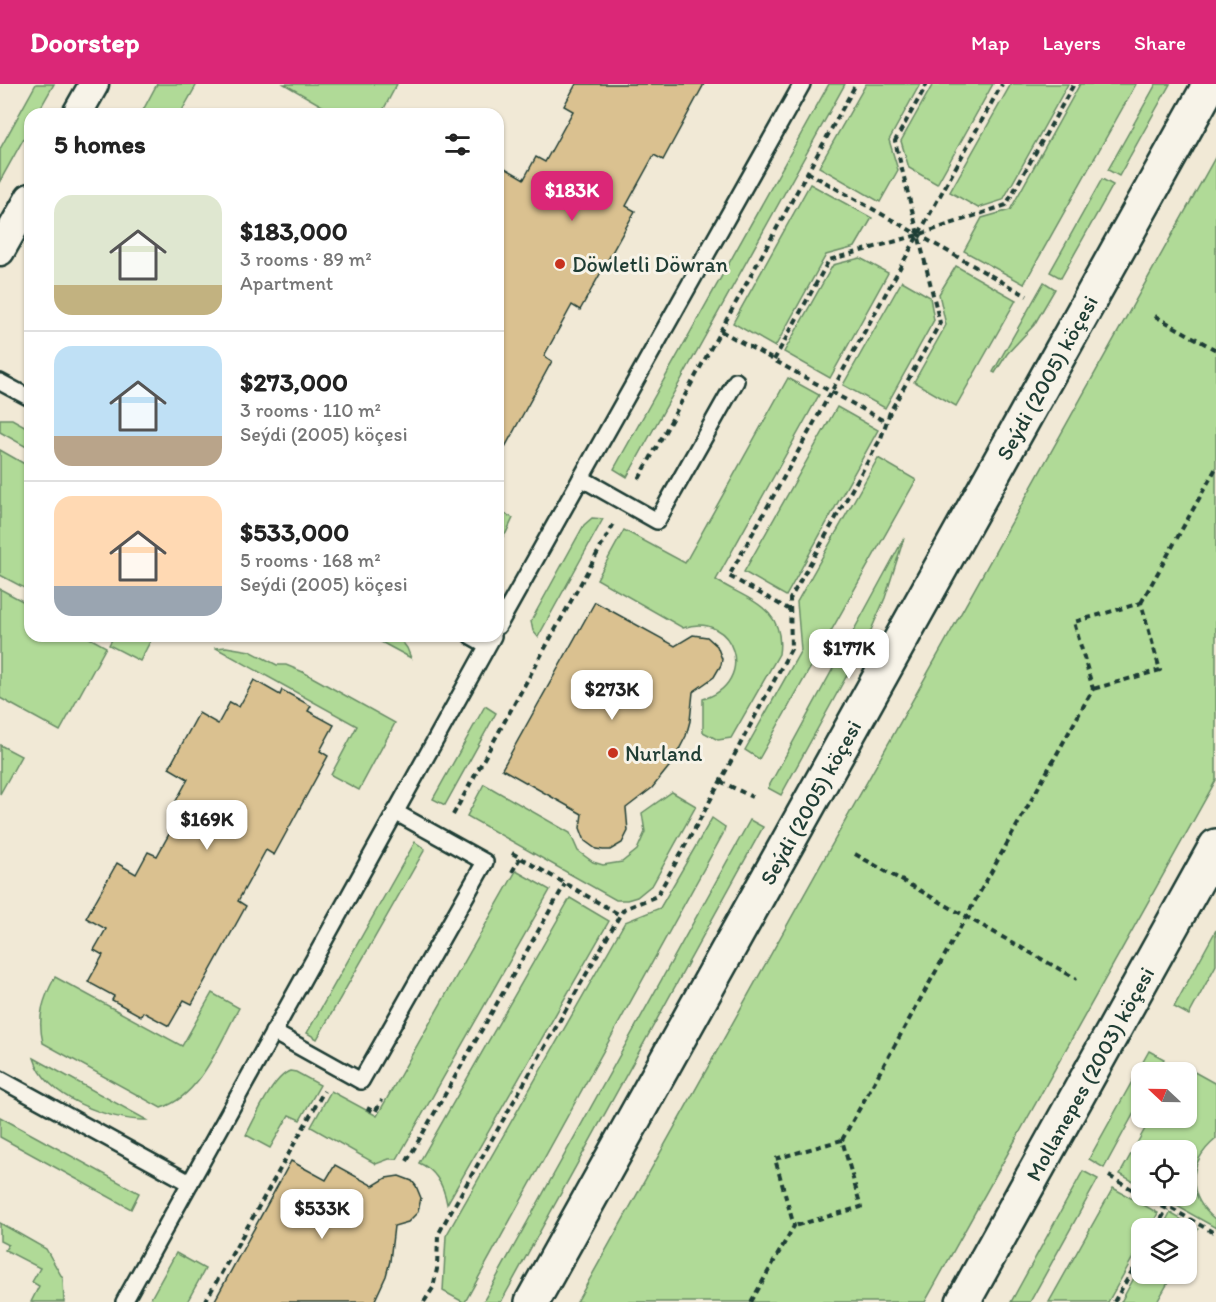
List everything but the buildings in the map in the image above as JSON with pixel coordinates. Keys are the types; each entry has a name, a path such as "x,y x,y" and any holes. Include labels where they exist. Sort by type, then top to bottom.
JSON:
{"street":[{"path":"80,108 94,84"},
{"name":"Seýdi (2005) köçesi","path":"532,1302 1210,84"},
{"path":"0,251 24,209"},
{"name":"Mollanepes (2003) köçesi","path":"963,1302 1216,846"}],"lane":[{"path":"504,615 802,84"},
{"path":"581,478 657,521 736,381"},
{"path":"0,382 24,395"},
{"path":"124,1302 489,642"},
{"path":"273,1032 361,1081 485,862 395,812"},
{"path":"0,1079 190,1183"}],"path":[{"path":"451,819 856,84"},
{"path":"424,1302 433,1288 437,1269 438,1235 620,915 624,909 657,896 791,649 790,599 880,438 890,412 940,323 895,141 927,84"},
{"path":"790,610 729,576 1002,84"},
{"path":"774,360 830,260 918,235 1006,205 1074,84"},
{"path":"807,172 1027,296"},
{"path":"1155,316 1216,350"},
{"path":"721,331 886,422"},
{"path":"1093,689 1160,670 1141,603 1216,468"},
{"path":"751,1302 794,1226 861,1207 842,1140 1093,689 1074,622 1141,603"},
{"path":"720,781 752,797"},
{"path":"510,852 620,915"},
{"path":"855,854 1077,979"},
{"path":"407,1161 565,884"},
{"path":"205,1302 306,1124"},
{"path":"794,1226 775,1159 842,1140"},
{"path":"1109,1176 1131,1189"},
{"path":"1162,1206 1172,1209 1216,1234"},
{"path":"1162,1218 1167,1209"},
{"path":"1114,1302 1131,1273"}],"green space":[{"path":"36,84 54,84 40,108 24,108 24,138 0,181 0,149"},
{"path":"157,84 197,84 183,108 144,108"},
{"path":"284,84 397,84 384,108 326,108"},
{"path":"829,84 845,84 627,477 614,469"},
{"path":"866,84 920,84 889,140 898,170 880,202 819,167"},
{"path":"933,84 993,84 937,184 909,168 901,141"},
{"path":"1011,84 1068,84 1003,200 978,208 950,192"},
{"path":"1080,84 1136,84 1024,284 964,251 982,218 1010,210"},
{"path":"1156,84 1170,84 1119,176 1108,170"},
{"path":"1216,156 1216,780 925,1302 577,1302"},
{"path":"1102,179 1113,185 1061,278 1050,272"},
{"path":"810,184 872,218 855,247 826,255 775,347 733,323"},
{"path":"860,258 888,273 830,378 784,352 833,265"},
{"path":"956,266 1016,300 956,406 914,382 946,325 939,294"},
{"path":"902,281 930,297 934,320 885,408 843,385"},
{"path":"1044,282 1055,289 1034,325 1007,354 995,373 993,372"},
{"path":"788,378 819,395 716,580 762,607 770,615 780,638 779,654 731,738 718,740 703,732 703,699 720,691 730,679 735,665 733,651 727,638 716,629 701,625 683,628 597,579 624,530 685,563"},
{"path":"837,407 878,430 786,596 744,572"},
{"path":"0,419 12,419 24,426 24,446 0,432"},
{"path":"0,450 24,464 24,588 0,575"},
{"path":"878,458 916,480 759,759 745,750 801,650 797,602"},
{"path":"504,513 513,518 504,535"},
{"path":"592,518 603,519 538,637 533,631 531,621 584,525"},
{"path":"904,538 885,598 868,637 781,795 768,788"},
{"path":"0,589 24,602 24,642 97,642 106,647 60,731 0,698"},
{"path":"111,642 150,642 140,661 109,645"},
{"path":"381,642 402,642 411,658"},
{"path":"226,647 250,651 277,665 286,665 303,672 395,723 359,790 331,775 357,726 216,648"},
{"path":"485,706 496,713 445,805 433,799"},
{"path":"0,745 21,756 0,794"},
{"path":"484,784 570,833 578,851 593,862 603,865 622,862 637,850 645,832 642,813 672,792 696,806 653,884 637,897 616,900 467,816"},
{"path":"712,818 725,827 723,834 463,1302 443,1291 446,1236 625,922 660,908"},
{"path":"750,820 763,827 501,1302 483,1302"},
{"path":"415,842 425,849 317,1039 307,1033"},
{"path":"516,871 550,890 397,1159 389,1159 376,1164 311,1127 331,1091 377,1116"},
{"path":"570,898 609,921 447,1204 444,1191 435,1175 419,1163"},
{"path":"1216,930 1216,965 1189,1015 1174,1007"},
{"path":"55,977 182,1046 212,993 239,1008 217,1051 198,1080 175,1102 161,1108 43,1043 42,1008"},
{"path":"1149,1051 1164,1059 1162,1062 1143,1062"},
{"path":"34,1058 147,1120 115,1116 81,1104 52,1085 41,1072"},
{"path":"290,1071 320,1085 300,1120 289,1115 270,1148 246,1135 271,1089"},
{"path":"1197,1073 1216,1084 1216,1139 1206,1148 1197,1165 1197,1140 1139,1140 1145,1128 1197,1128"},
{"path":"1131,1083 1131,1118 1104,1168 1089,1159"},
{"path":"0,1117 139,1193 131,1209 0,1137"},
{"path":"1131,1154 1131,1180 1120,1174"},
{"path":"1083,1171 1098,1179 1030,1302 1011,1302"},
{"path":"1113,1188 1131,1198 1131,1206 1145,1206 1158,1213 1155,1218 1131,1218 1131,1261 1108,1302 1049,1302"},
{"path":"1197,1196 1206,1211 1216,1220 1216,1228 1177,1206 1197,1206"},
{"path":"1170,1213 1179,1218 1167,1218"},
{"path":"0,1223 46,1249 63,1279 64,1302 31,1302 39,1286 32,1282 40,1268 5,1250 8,1245 0,1241"},
{"path":"176,1253 205,1269 187,1302 149,1302"},
{"path":"1131,1284 1167,1284 1157,1302 1121,1302"}],"place":[{"name":"Döwletli Döwran","path":"560,264"},
{"name":"Nurland","path":"613,753"}]}
